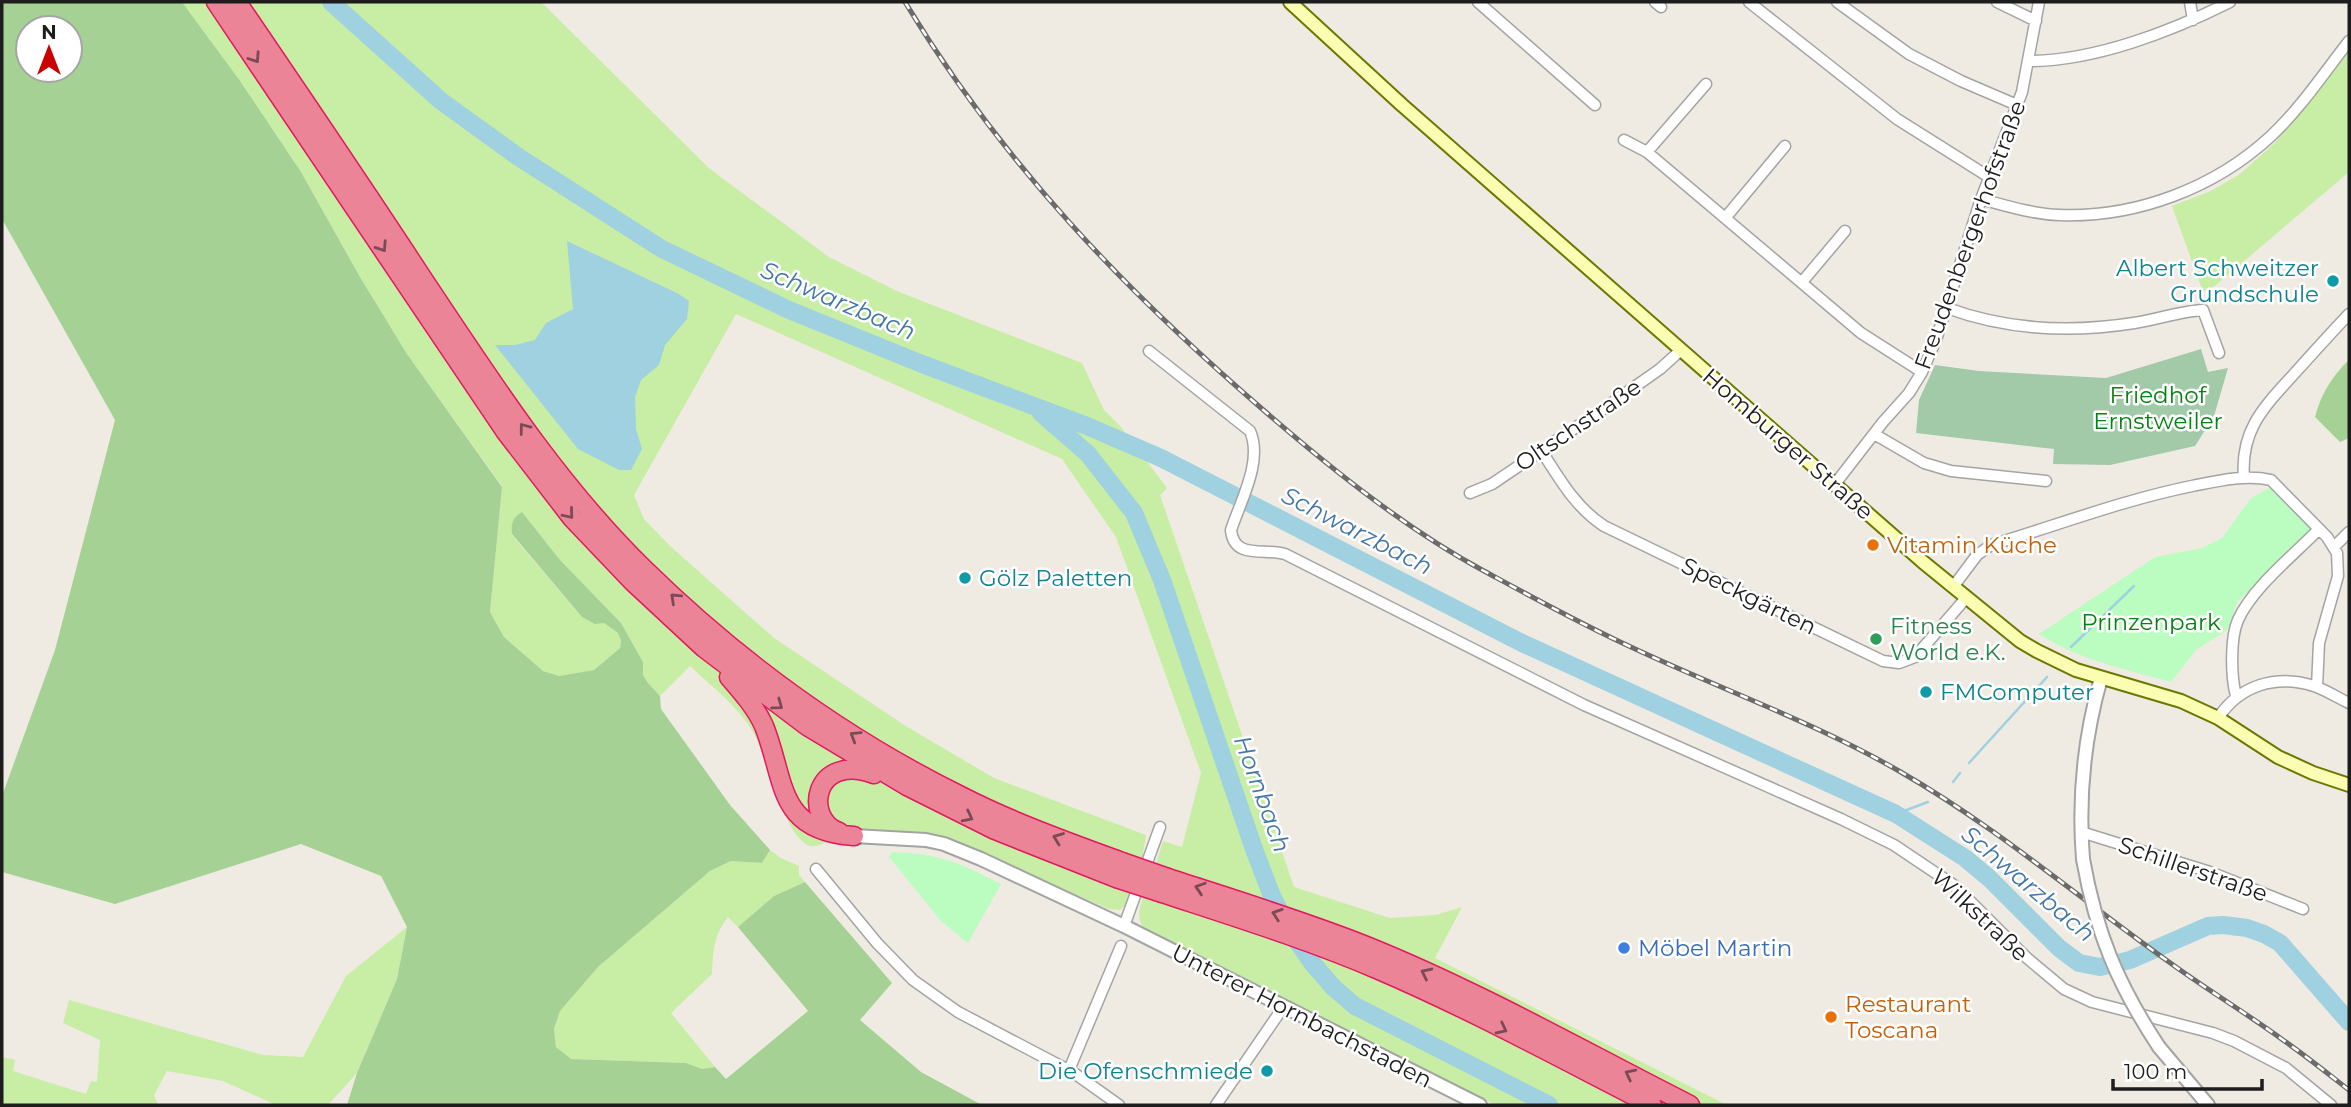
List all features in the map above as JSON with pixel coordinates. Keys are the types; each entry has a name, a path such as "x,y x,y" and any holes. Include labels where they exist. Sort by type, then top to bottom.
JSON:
{"highway":[{"path":"216,2 527,461 572,518 704,648 737,686 763,725 781,786 795,809 804,819 825,832 854,836"},
{"path":"237,2 517,417 588,508 642,568 751,664 816,712 895,761 975,803 1119,870"},
{"path":"704,648 807,726 907,786 995,830 1165,886 1241,919 1419,987 1652,1105"},
{"path":"854,836 834,830 822,817 819,796 823,784 832,774 845,769 859,769 907,786"},
{"path":"1165,886 1232,899 1322,929 1418,968 1690,1105"}],"main road":[{"name":"Homburger Straße","path":"1292,3 1372,78 1952,587 2037,651 2101,678 2169,697 2218,718 2278,757 2349,785"}],"street":[{"path":"1478,2 1595,106"},
{"path":"1749,2 1897,119 1990,177"},
{"path":"1838,2 1909,54 2017,105"},
{"path":"1997,2 2036,21"},
{"name":"Freudenbergerhofstraße","path":"1836,484 1909,393 1937,340 1981,199 2017,105 2029,61 2039,2"},
{"path":"2190,2 2193,20"},
{"path":"2029,61 2046,61 2127,44 2161,34 2230,2"},
{"path":"1981,199 2035,213 2075,215 2137,206 2180,194 2210,181 2272,135 2349,41"},
{"path":"1647,152 1706,84"},
{"path":"1624,140 1647,152 1726,216 1861,333 1922,372"},
{"path":"1726,216 1785,146"},
{"path":"1802,282 1845,231"},
{"path":"1947,308 2002,323 2063,329 2110,327 2203,310 2219,353"},
{"path":"2244,478 2244,448 2262,410 2349,314"},
{"name":"Oltschstraße","path":"1470,493 1492,484 1642,382 1681,350"},
{"name":"Wilkstraße","path":"1149,351 1251,431 1256,443 1249,475 1231,530 1232,540 1239,548 1285,554 1624,723 1841,818 1894,845 1955,886 2027,958 2064,989 2092,1002 2213,1033 2234,1041 2286,1068 2331,1105"},
{"path":"1874,434 1923,463 1951,471 2046,481"},
{"name":"Speckgärten","path":"1541,450 1573,500 1591,518 1883,661 1899,663 1915,657 1966,598"},
{"path":"1952,587 1977,555 1991,545 2166,491 2244,478 2272,480 2335,546 2338,576 2319,643 2317,687"},
{"path":"2236,696 2234,631 2239,618 2262,587 2319,530"},
{"path":"2335,546 2349,531"},
{"path":"2101,678 2088,731 2081,788 2083,859 2091,903 2105,946 2125,992 2160,1047 2208,1105"},
{"path":"2218,718 2236,696 2269,683 2294,682 2317,687 2349,702"},
{"path":"1124,926 1160,827"},
{"name":"Schillerstraße","path":"2081,832 2222,877 2304,909"},
{"name":"Unterer Hornbachstaden","path":"854,836 913,838 944,844 1124,926 1480,1105"},
{"path":"816,869 869,934 913,980 958,1012 1069,1070 1119,1105"},
{"path":"1069,1070 1121,946"},
{"path":"1216,1105 1284,1006"}],"green space":[{"path":"2,2 182,2 238,78 301,172 407,354 502,487 490,612 504,637 543,671 559,676 594,670 620,648 618,633 604,623 595,624 582,617 512,534 513,522 522,512 560,560 621,623 643,662 643,675 660,696 661,709 730,805 770,850 762,863 731,861 710,871 598,967 560,1011 554,1029 556,1047 571,1059 686,1063 702,1069 715,1067 726,1079 808,1011 738,927 774,896 805,882 892,983 860,1020 921,1072 982,1105 347,1105 357,1073 397,979 407,927 381,876 301,844 115,904 2,872 2,796 55,650 115,420 2,219"},
{"path":"182,2 541,2 710,169 829,257 899,292 1082,363 1104,410 1121,427 1167,488 1160,495 1294,887 1390,918 1436,915 1462,907 1435,958 1727,1105 1495,1105 1143,927 1139,916 1143,897 1159,902 1170,870 1156,864 1163,841 1182,847 1201,773 1116,537 1062,459 736,314 634,495 644,519 670,546 774,638 904,725 994,778 1146,835 1142,859 1125,854 1113,886 1130,892 1125,905 1120,910 1109,909 947,838 942,851 916,847 825,843 810,846 800,839 791,827 759,743 740,714 690,666 660,696 643,675 643,662 621,623 560,560 522,512 512,535 582,617 604,623 618,633 621,641 620,648 594,670 559,676 543,671 504,637 490,612 502,486 407,354 301,172 238,78","holes":["1228,888 1319,919 1332,961 1246,931"]},
{"path":"2349,52 2349,172 2216,285 2203,292 2172,206 2211,191 2240,174 2275,143"},
{"name":"Friedhof Ernstweiler","path":"2201,349 2208,372 2228,368 2214,416 2195,446 2110,465 2053,464 2054,449 1916,433 1919,400 1935,365 1979,371 2106,378"},
{"path":"2349,360 2349,438 2340,442 2315,417 2328,386"},
{"name":"Prinzenpark","path":"2271,487 2313,530 2238,601 2227,630 2197,649 2171,682 2086,657 2039,634 2155,557 2202,548 2222,538 2251,498"},
{"path":"770,850 799,866 799,875 805,882 774,896 738,927 728,917 715,944 712,974 671,1013 715,1067 702,1069 686,1063 570,1059 556,1047 554,1029 560,1011 598,967 710,871 731,861 762,863"},
{"path":"892,852 949,860 1001,884 968,943 941,921 889,857"},
{"path":"407,927 397,979 357,1073 328,1105 276,1105 223,1081 167,1071 154,1095 158,1105 2,1105 2,1057 15,1060 13,1071 86,1094 91,1081 97,1082 100,1040 63,1023 69,1000 263,1055 303,1057 346,976"}],"water":[{"path":"567,241 689,301 687,319 665,345 659,365 641,380 635,397 636,429 642,449 631,470 619,470 578,449 495,345 515,345 535,340 546,323 573,309"}],"waterway":[{"name":"Schwarzbach","path":"331,2 441,101 520,158 662,249 789,310 1087,426 1161,458 1522,643 1896,814 1965,858 1989,878 2059,948 2079,963 2100,967 2130,960 2208,926 2247,928 2280,943 2349,1022"},
{"name":"Hornbach","path":"1041,413 1088,454 1134,513 1162,580 1272,896 1290,931 1313,964 1334,988 1355,1006 1549,1105"},
{"path":"2071,647 2134,586"},
{"path":"1969,763 2047,677"},
{"path":"1953,782 1960,773"},
{"path":"1896,814 1928,802"}],"railway":[{"path":"905,2 943,61 1025,171 1116,272 1215,368 1372,499 1456,555 1557,610 1612,638 1834,737 1934,792 2349,1090"}],"place":[{"name":"Albert Schweitzer Grundschule","path":"2333,281"},
{"name":"Vitamin Küche","path":"1873,545"},
{"name":"Gölz Paletten","path":"965,578"},
{"name":"Fitness World e.K.","path":"1876,639"},
{"name":"FMComputer","path":"1926,692"},
{"name":"Möbel Martin","path":"1624,948"},
{"name":"Restaurant Toscana","path":"1831,1017"},
{"name":"Die Ofenschmiede","path":"1267,1071"}]}
